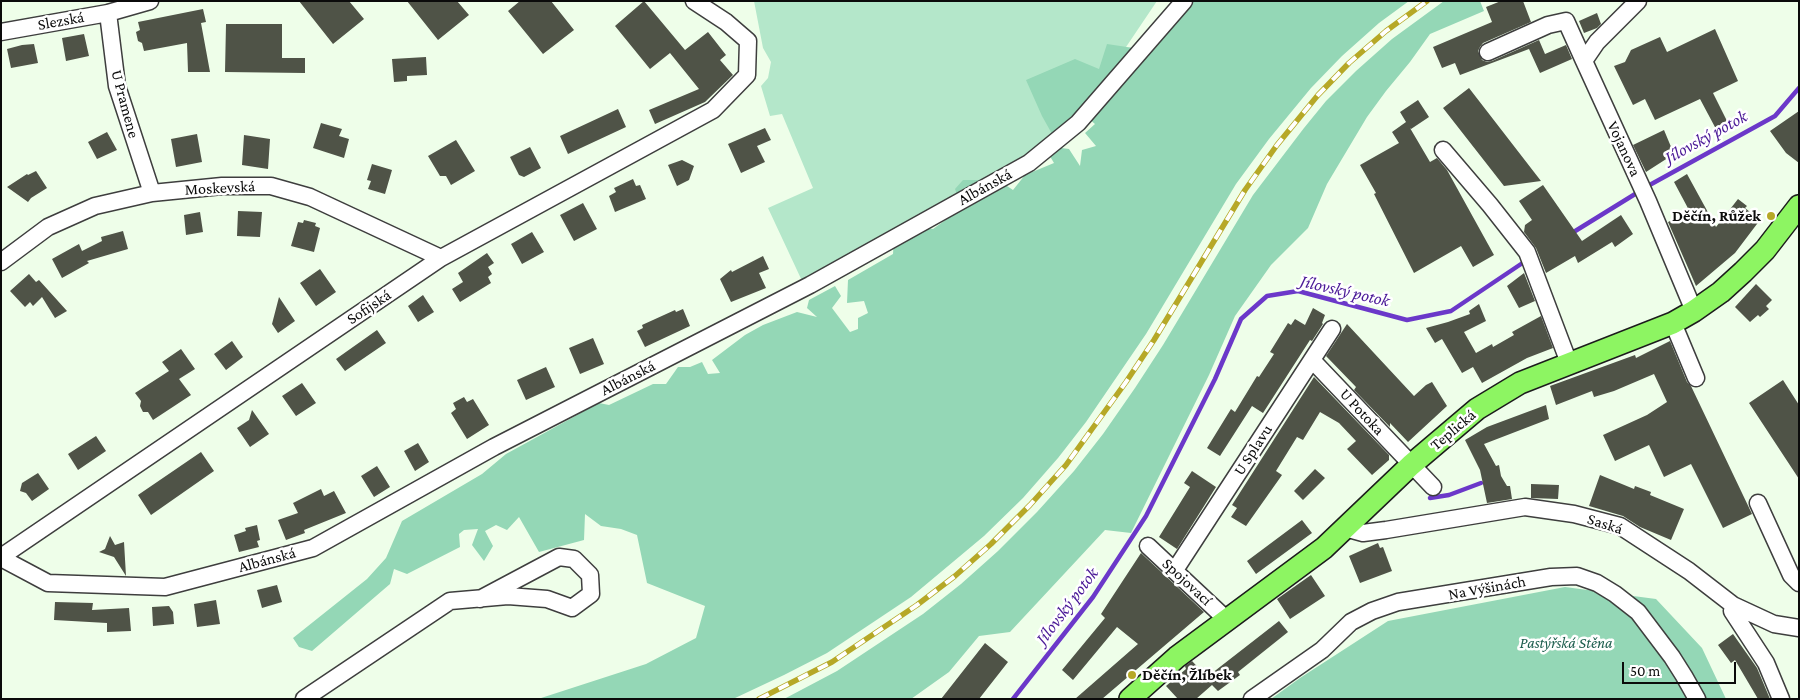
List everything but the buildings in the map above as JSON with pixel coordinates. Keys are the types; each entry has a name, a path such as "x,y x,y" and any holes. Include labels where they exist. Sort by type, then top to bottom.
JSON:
{"main road":[{"name":"Teplická","path":"1130,699 1177,657 1324,548 1411,465 1478,409 1520,383 1673,323 1694,311 1721,292 1748,267 1776,236 1799,206"}],"street":[{"name":"Slezská","path":"1,32 108,13 150,1"},
{"name":"Sofijská","path":"1,558 441,258 713,110 746,75 748,41 726,22 694,1"},
{"name":"Albánská","path":"1,558 48,582 165,587 313,548 494,447 810,285 1029,162 1078,123 1184,1"},
{"path":"1584,61 1597,42 1638,1"},
{"name":"U Pramene","path":"108,13 117,86 152,194"},
{"name":"Vojanova","path":"1488,52 1548,25 1566,21 1648,201 1694,311"},
{"path":"1444,150 1490,204 1527,252 1569,363"},
{"name":"Moskevská","path":"2,260 48,227 95,206 152,194 222,186 271,186 310,197 441,258"},
{"path":"1673,323 1696,378"},
{"name":"U Splavu","path":"1175,570 1332,329"},
{"name":"U Potoka","path":"1312,360 1433,486"},
{"path":"1758,503 1791,575 1799,583"},
{"name":"Saská","path":"1345,528 1363,533 1524,507 1574,514 1620,526 1689,570 1733,605 1774,624 1799,628"},
{"name":"Spojovací","path":"1148,546 1226,619"},
{"path":"304,699 450,602 480,599 508,596 547,599 572,608 591,594 590,575 574,558 559,557 480,599"},
{"name":"Na Výšinách","path":"1252,699 1322,650 1351,622 1372,611 1398,602 1551,577 1577,576 1597,583 1638,612 1672,657 1697,699"},
{"path":"1733,605 1732,611 1766,663 1781,699"}],"green space":[{"path":"754,1 1157,1 1093,96 1041,145 968,193 803,283 768,208 813,188 782,114 770,116 761,86 768,78 771,62 763,48"},
{"path":"1189,1 1409,1 1379,23 1342,56 1311,88 1269,139 1236,184 1146,334 1086,422 1058,458 1023,498 984,536 911,597 827,653 733,699 538,699 646,664 696,638 705,606 647,583 637,535 621,529 601,526 585,514 584,540 539,552 519,517 507,530 496,525 485,531 493,546 484,561 472,545 478,529 464,530 459,534 460,547 407,574 394,569 390,584 312,651 299,647 293,638 367,579 386,558 402,521 482,474 506,454 599,403 609,405 653,384 666,384 678,367 690,367 702,362 708,374 720,373 712,360 745,335 763,325 797,312 817,317 807,308 809,300 835,286 841,296 832,308 850,332 858,329 858,318 868,313 864,301 847,303 848,280 893,254 894,238 915,226 933,229 962,208 955,189 963,180 998,180 1013,190 1025,175 1054,163 1048,153 1054,147 1069,149 1080,166 1082,150 1096,146 1085,133 1095,124 1088,118 1056,141 1042,116 1026,80 1075,59 1099,69 1107,44 1147,50"},
{"path":"1444,1 1480,1 1484,11 1430,34 1367,117 1327,184 1308,228 1271,265 1235,316 1209,375 1131,533 1105,530 1010,632 979,636 949,672 911,699 784,699 837,671 923,614 998,551 1037,512 1074,471 1135,388 1253,195 1304,128 1326,101 1356,71 1392,39"},
{"name":"Pastýřská Stěna","path":"1565,587 1656,599 1702,648 1726,699 1271,699 1388,621"}],"waterway":[{"name":"Jílovský potok","path":"1646,187 1775,116 1799,88"},
{"name":"Jílovský potok","path":"1572,233 1640,191"},
{"name":"Jílovský potok","path":"1013,699 1093,597 1146,516 1215,379 1241,319 1267,296 1298,291 1407,320 1451,311 1527,260"},
{"path":"1430,498 1449,495 1481,483"}],"railway":[{"path":"759,699 832,662 917,605 955,576 991,544 1030,505 1066,465 1126,382 1154,340 1245,190 1277,145 1318,95 1349,63 1386,31 1427,1"}],"place":[{"name":"Děčín, Růžek","path":"1771,216"},
{"name":"Děčín, Žlíbek","path":"1132,675"}]}
